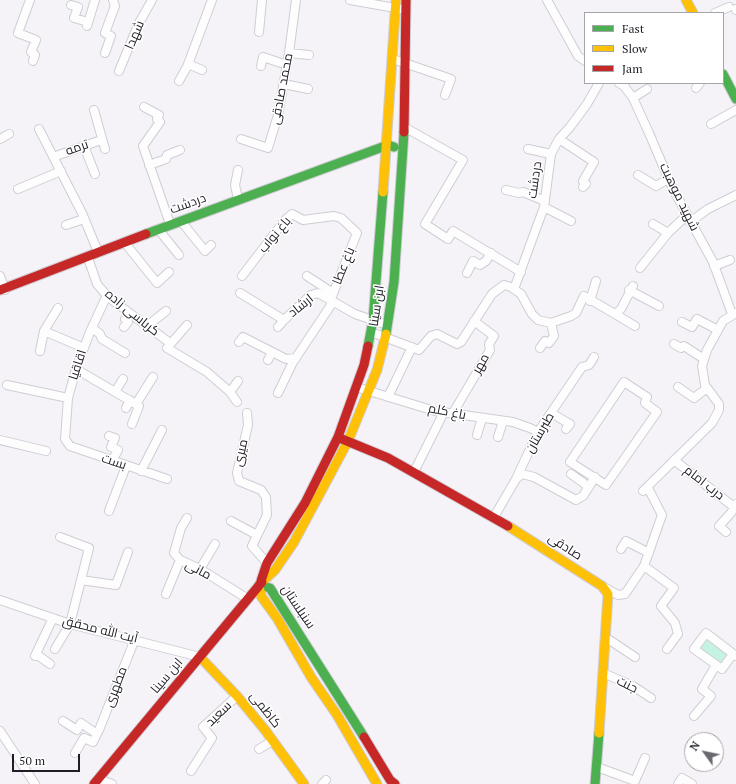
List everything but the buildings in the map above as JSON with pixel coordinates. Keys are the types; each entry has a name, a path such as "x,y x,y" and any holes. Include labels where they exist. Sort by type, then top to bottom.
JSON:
{"street":[{"path":"30,0 18,33 36,40 32,52 35,55 33,61"},
{"path":"71,5 78,7 74,18 87,24 95,0"},
{"path":"104,53 111,36 105,33 115,6 112,0"},
{"name":"شهدا","path":"119,71 138,23 152,0"},
{"path":"179,81 188,64 212,0"},
{"path":"259,32 262,0"},
{"name":"محمد صادقی","path":"241,139 268,148 278,115 284,84 296,0"},
{"path":"350,0 396,4 406,11"},
{"name":"ابن سینا","path":"96,781 259,585 275,570 294,542 348,441 377,370 385,337 394,282 403,151 406,62 406,0"},
{"path":"547,0 578,56 584,60"},
{"path":"686,0 692,12"},
{"name":"ابن سینا","path":"259,585 267,563 305,503 338,437 364,365 373,320 388,145 396,4"},
{"path":"719,12 733,8"},
{"path":"289,53 309,56"},
{"path":"261,66 263,57 287,65"},
{"path":"393,59 406,62 451,79 446,95"},
{"path":"188,64 202,70"},
{"path":"724,76 736,99"},
{"path":"284,84 308,89"},
{"name":"دردشت","path":"513,288 521,272 544,204 552,154 559,139 587,104 597,84"},
{"name":"شهید موهبت","path":"621,84 624,86 632,98 649,132 668,178 714,266 734,314"},
{"path":"632,98 647,89"},
{"path":"144,107 159,115 157,119 160,122 143,146 170,224"},
{"path":"94,110 101,140 105,149"},
{"path":"711,124 736,110"},
{"path":"404,127 463,160 425,224 448,239 453,231 521,272"},
{"path":"39,129 84,219 98,252"},
{"path":"0,139 9,134"},
{"path":"559,139 594,162 583,181 586,184 583,188"},
{"name":"ترمه","path":"53,157 101,140"},
{"path":"388,145 403,151"},
{"name":"دردشت","path":"2,290 80,258 88,258 98,252 125,243 170,224 388,145"},
{"path":"84,146 95,174"},
{"path":"528,149 552,154"},
{"path":"149,165 168,159 167,155 180,150"},
{"path":"238,170 235,185 238,199"},
{"path":"18,189 60,172"},
{"path":"638,175 656,186 668,178"},
{"path":"506,190 519,193 523,192 571,221"},
{"path":"521,200 523,192"},
{"path":"640,268 668,233 688,218 736,195"},
{"name":"باغ نواب","path":"242,276 285,220 292,214 303,220 334,216 341,218 357,233"},
{"path":"66,225 84,219"},
{"path":"181,221 205,251 211,245"},
{"path":"654,224 668,233"},
{"path":"158,229 179,255"},
{"name":"باغ عطا","path":"278,393 282,382 296,358 331,305 332,296 357,233"},
{"path":"125,243 157,283 169,272"},
{"path":"467,273 473,261 480,265 486,261 491,253"},
{"name":"کرباسی زاده","path":"88,258 97,284 107,295 170,343 168,348 207,372 230,392"},
{"path":"714,266 730,260"},
{"path":"0,276 2,290"},
{"path":"307,276 332,296"},
{"path":"590,300 596,281"},
{"path":"370,332 419,350 431,336 437,334 457,344 461,342 492,294 504,285 513,288 521,294 532,314 538,320 551,323 571,316 576,312 584,296 635,326"},
{"path":"615,314 621,309 631,288 659,306"},
{"name":"ارشاد","path":"240,293 284,320 311,295 318,293 332,296 355,314 387,325"},
{"name":"اقاقیا","path":"65,439 68,398 76,370 92,328 107,295"},
{"path":"40,351 44,331 58,308"},
{"path":"147,326 166,311"},
{"path":"124,327 128,322 125,319 129,313"},
{"path":"602,586 618,595 625,594 644,566 662,515 645,490 712,423 719,410 719,404 705,385 702,366 706,350 723,321 734,314"},
{"path":"682,322 692,326 697,318 718,330"},
{"path":"278,327 284,320"},
{"name":"مهر","path":"453,413 490,350 489,344 494,336 474,321"},
{"path":"540,348 545,341 552,345 554,336 551,323"},
{"path":"170,343 187,325"},
{"path":"92,328 100,334 102,339 125,353"},
{"path":"44,331 84,348"},
{"path":"239,342 243,337 286,359 296,358"},
{"path":"674,344 681,348 684,346 704,359"},
{"path":"388,397 412,348"},
{"path":"268,360 272,352"},
{"name":"طبرستان","path":"494,517 516,479 538,432 582,367 589,365 594,357"},
{"path":"76,370 115,392 130,404 139,406 132,424"},
{"path":"130,404 153,377"},
{"path":"115,392 123,379"},
{"path":"237,402 230,392 238,381"},
{"path":"624,382 647,397 645,403 657,412 606,485 595,477 570,462 624,382"},
{"path":"7,385 68,398"},
{"name":"باغ کلم","path":"356,387 444,412 503,421 530,428 538,432"},
{"path":"678,387 694,398 707,388"},
{"path":"414,472 444,412"},
{"path":"551,413 570,424 566,429"},
{"name":"میری","path":"247,414 248,425 237,473 239,481 261,490 266,497 267,515 252,546 267,563"},
{"path":"477,435 482,418"},
{"path":"498,437 503,421"},
{"path":"141,471 162,430"},
{"path":"109,436 115,438 111,447 118,450 112,461"},
{"name":"صادقی","path":"338,437 388,458 494,517 602,586"},
{"name":"بست","path":"65,439 70,446 167,479"},
{"path":"0,440 46,452"},
{"name":"درب امام","path":"674,460 734,510"},
{"path":"109,511 126,466"},
{"path":"516,479 522,474 534,476 576,500 583,496 595,477"},
{"path":"571,474 589,487"},
{"path":"726,532 719,526 734,510"},
{"path":"180,560 174,553 181,528 187,518"},
{"path":"231,521 257,535"},
{"path":"55,649 70,624 89,548 60,537"},
{"path":"621,549 626,541 649,553"},
{"path":"200,569 215,544"},
{"path":"81,580 116,585 128,552"},
{"name":"مانی","path":"166,594 180,560 200,569 248,599"},
{"path":"644,566 674,588 661,606 675,623 678,634 667,650"},
{"name":"سنبلستان","path":"377,784 326,700 307,672 277,618 261,596 259,585 270,588 337,692 390,780 395,784"},
{"path":"595,784 608,594 602,586"},
{"name":"آیت الله محقق","path":"0,600 70,624 135,639 200,657"},
{"path":"50,664 35,655 53,618"},
{"path":"706,633 735,655 722,670 694,649 706,633"},
{"path":"605,637 635,657"},
{"name":"مطهری","path":"97,734 135,639"},
{"name":"کاظمی","path":"200,657 237,696 272,741 299,782"},
{"path":"694,716 711,696 702,689 716,665"},
{"name":"جنت","path":"603,673 651,698"},
{"path":"326,700 337,692"},
{"name":"سعید","path":"191,771 212,738 204,727 237,696"},
{"path":"64,721 77,730 81,724 97,734 93,742 84,738 75,753"},
{"path":"0,731 35,784"},
{"path":"259,749 272,741"},
{"path":"597,767 636,781 645,758"},
{"path":"678,784 682,778 692,784"},
{"path":"96,781 112,784"}],"green space":[{"path":"707,637 727,653 720,663 699,647"}],"traffic: fast":[{"path":"724,76 736,99"},
{"path":"386,334 394,282 404,132"},
{"path":"146,234 388,145 394,147"},
{"path":"368,346 373,320 383,192"},
{"path":"259,585 270,588 364,737"},
{"path":"595,784 599,733"}],"traffic: slow":[{"path":"383,192 396,0"},
{"path":"686,0 692,12"},
{"path":"262,582 275,570 294,542 348,441 377,370 386,334"},
{"path":"508,526 602,586 608,594 599,733"},
{"path":"259,585 261,596 277,618 311,677 337,715 377,784"},
{"path":"200,657 237,696 265,730 304,784"}],"traffic: jam":[{"path":"404,132 406,0"},
{"path":"0,290 146,234"},
{"path":"261,581 267,563 305,503 338,437 364,365 368,346"},
{"path":"342,439 388,458 508,526"},
{"path":"94,784 262,582"},
{"path":"364,737 390,780 395,784"}]}
